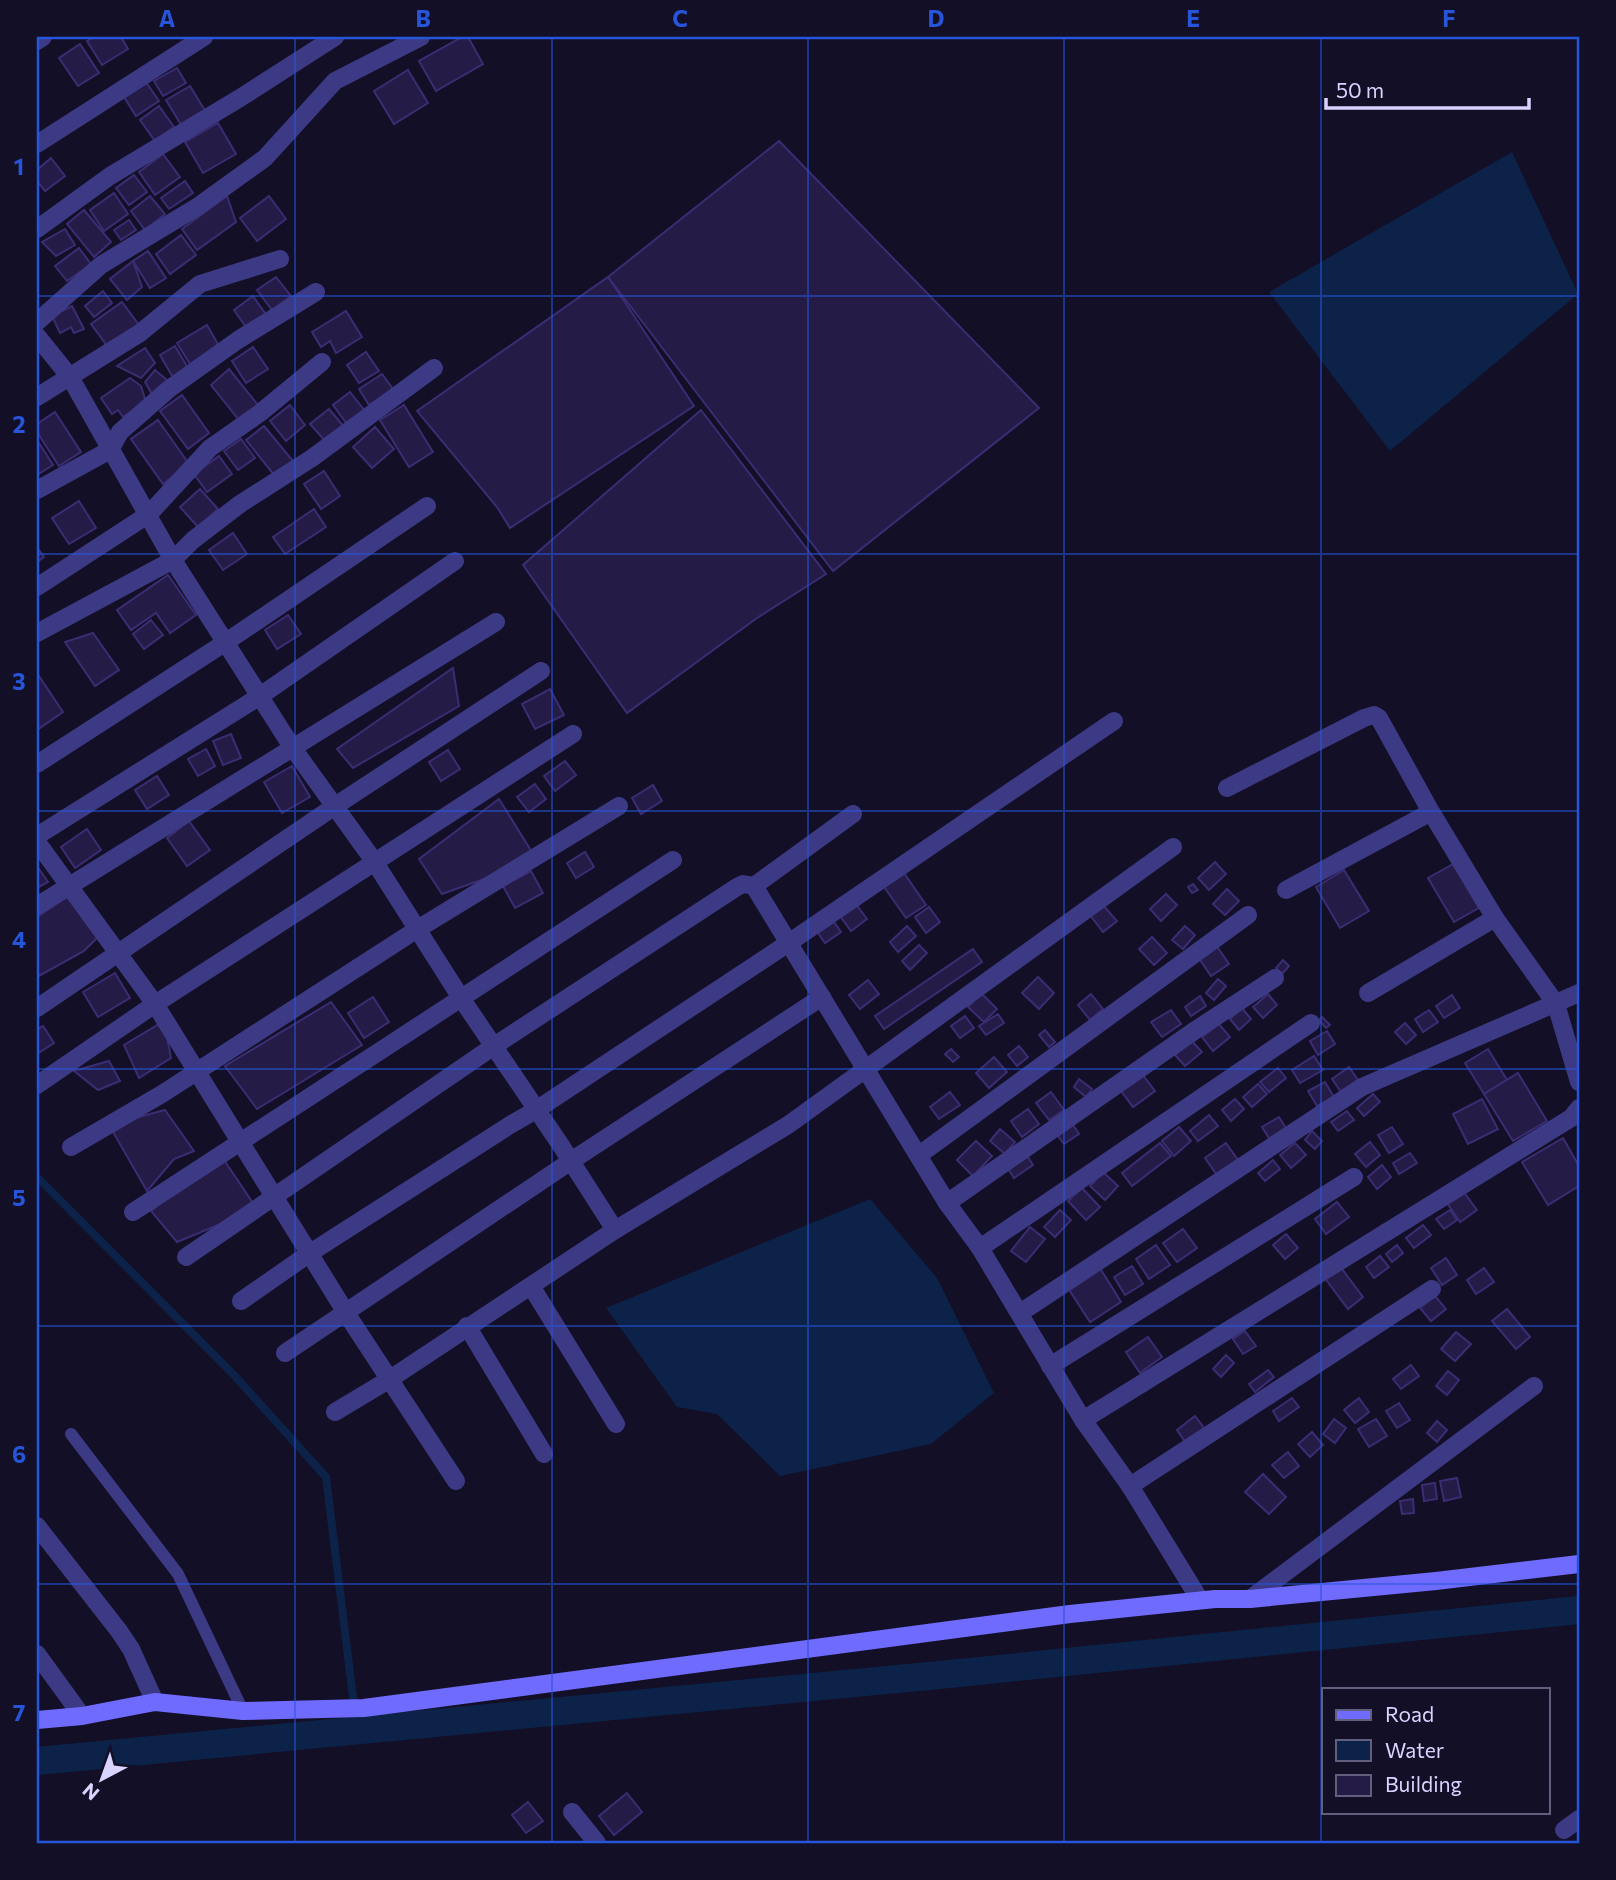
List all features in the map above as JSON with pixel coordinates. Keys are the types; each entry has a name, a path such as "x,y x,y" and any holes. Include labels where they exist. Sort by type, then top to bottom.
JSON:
{"main road":[{"path":"37,1720 82,1716 155,1702 243,1710 364,1708 1056,1616 1200,1600 1250,1599 1436,1581 1579,1564"}],"street":[{"path":"37,41 43,37"},
{"path":"37,144 204,37"},
{"path":"37,229 110,176 335,37"},
{"path":"37,322 101,265 197,207 265,158 335,81 421,37"},
{"path":"37,397 140,333 200,284 280,259"},
{"path":"37,490 110,450 120,432 169,389 238,340 317,292"},
{"path":"37,336 70,377 173,560 292,747 374,861 416,930 615,1230"},
{"path":"37,587 149,514 210,448 260,413 322,362"},
{"path":"37,633 173,560 193,540 240,504 312,458 434,368"},
{"path":"37,764 226,642 427,506"},
{"path":"37,836 260,696 455,561"},
{"path":"37,906 496,622"},
{"path":"37,1008 335,806 541,671"},
{"path":"1227,788 1364,718 1374,715 1384,723 1431,812 1495,918 1556,1004 1579,1082"},
{"path":"241,1301 310,1253 536,1111 1114,721"},
{"path":"37,1085 155,1004 573,734"},
{"path":"71,1147 197,1072 416,930 619,806"},
{"path":"1286,890 1431,812"},
{"path":"186,1256 494,1046 737,887 743,884 754,886 853,814"},
{"path":"37,842 155,1004 346,1312 456,1481"},
{"path":"335,1412 390,1379 615,1230 788,1125 1173,847"},
{"path":"133,1212 673,860"},
{"path":"754,886 947,1203 980,1248 1083,1420 1130,1486 1200,1600"},
{"path":"919,1155 1248,915"},
{"path":"1368,993 1495,918"},
{"path":"947,1203 1188,1035 1275,978"},
{"path":"1020,1313 1362,1087 1579,993"},
{"path":"285,1353 822,996"},
{"path":"980,1248 1311,1023"},
{"path":"1083,1420 1501,1163 1571,1118 1579,1108"},
{"path":"1050,1366 1354,1177"},
{"path":"531,1286 616,1424"},
{"path":"1130,1486 1432,1289"},
{"path":"467,1326 544,1454"},
{"path":"1250,1599 1534,1386"},
{"path":"37,1526 119,1631 131,1649 155,1702"},
{"path":"37,1654 82,1716"},
{"path":"572,1812 597,1843"},
{"path":"1564,1830 1579,1819"}],"lane":[{"path":"71,1434 178,1574 243,1710"}],"water":[{"path":"1512,152 1578,294 1390,451 1269,292"},
{"path":"870,1199 937,1278 994,1393 931,1444 780,1476 717,1414 677,1407 606,1308"}],"building":[{"path":"94,37 121,37 128,49 102,65 87,41"},
{"path":"462,37 468,37 483,64 436,91 419,61"},
{"path":"80,44 99,73 78,86 59,58"},
{"path":"177,68 186,83 163,96 154,81"},
{"path":"408,70 428,103 394,124 374,91"},
{"path":"146,82 159,101 136,116 124,97"},
{"path":"190,86 207,114 183,128 166,100"},
{"path":"159,106 174,127 155,141 140,120"},
{"path":"218,123 236,154 203,173 185,142"},
{"path":"779,141 1039,408 833,571 608,277"},
{"path":"163,154 180,177 155,195 139,172"},
{"path":"51,158 65,176 45,191 37,181 37,170"},
{"path":"134,175 147,192 129,205 116,188"},
{"path":"185,181 193,193 169,209 161,198"},
{"path":"114,193 128,214 104,231 90,210"},
{"path":"150,196 165,214 145,230 131,211"},
{"path":"227,196 236,222 197,250 182,229"},
{"path":"269,196 286,219 257,241 240,218"},
{"path":"84,210 111,242 94,257 67,224"},
{"path":"129,220 136,230 121,240 114,230"},
{"path":"65,229 75,245 56,256 42,242"},
{"path":"181,235 196,255 170,274 156,254"},
{"path":"79,248 91,264 67,281 55,266"},
{"path":"148,251 166,278 150,288 133,261"},
{"path":"133,261 142,287 127,300 110,279"},
{"path":"276,277 291,296 272,310 257,290"},
{"path":"608,277 694,406 510,528 497,507 417,411"},
{"path":"103,291 112,303 94,317 85,306"},
{"path":"253,296 267,316 248,330 234,310"},
{"path":"122,302 139,325 108,347 91,324"},
{"path":"72,306 84,329 74,333 71,327 60,333 52,316"},
{"path":"346,311 362,337 336,353 330,341 321,347 312,332"},
{"path":"207,325 219,346 190,364 177,343"},
{"path":"175,346 191,373 175,381 160,355"},
{"path":"253,347 268,369 246,383 232,361"},
{"path":"145,348 155,363 141,378 117,366"},
{"path":"366,352 379,371 359,383 347,365"},
{"path":"229,369 258,405 239,420 211,385"},
{"path":"155,370 167,380 153,396 145,382"},
{"path":"382,374 393,389 369,405 359,389"},
{"path":"130,378 141,386 146,402 123,417 118,410 112,414 101,398"},
{"path":"350,392 365,411 347,424 333,405"},
{"path":"182,395 209,433 188,449 160,411"},
{"path":"290,405 305,425 286,441 270,421"},
{"path":"404,405 433,452 409,467 380,420"},
{"path":"329,409 345,428 327,443 310,424"},
{"path":"701,410 826,574 757,618 627,713 523,565"},
{"path":"55,412 81,452 59,466 37,432 37,424"},
{"path":"158,420 189,464 163,484 131,439"},
{"path":"264,426 293,461 275,476 246,440"},
{"path":"375,427 394,449 372,468 353,447"},
{"path":"241,439 255,458 238,470 224,451"},
{"path":"39,443 53,465 37,475 37,445"},
{"path":"219,456 232,474 207,492 194,474"},
{"path":"324,471 340,496 321,509 304,484"},
{"path":"200,489 218,509 198,527 180,507"},
{"path":"79,501 96,528 69,544 52,518"},
{"path":"314,509 326,527 285,554 273,537"},
{"path":"233,533 247,554 223,570 209,550"},
{"path":"37,547 44,557 37,562"},
{"path":"168,575 196,615 170,633 156,613 131,630 117,610"},
{"path":"288,615 301,634 277,649 265,630"},
{"path":"151,620 163,635 144,649 133,634"},
{"path":"93,633 119,670 95,686 65,642"},
{"path":"453,668 459,706 353,768 337,749"},
{"path":"37,673 63,712 37,730"},
{"path":"550,689 564,715 535,729 522,704"},
{"path":"231,734 241,758 223,765 213,741"},
{"path":"206,749 215,766 198,776 188,759"},
{"path":"448,750 460,769 441,781 429,762"},
{"path":"565,761 576,775 555,791 544,776"},
{"path":"292,766 310,797 282,813 264,782"},
{"path":"157,776 169,795 147,809 135,790"},
{"path":"535,784 546,799 529,812 517,797"},
{"path":"653,785 662,801 641,814 632,798"},
{"path":"499,799 535,857 520,866 442,894 419,859"},
{"path":"189,821 210,850 187,866 167,838"},
{"path":"87,829 101,850 75,868 61,847"},
{"path":"585,852 594,867 576,878 567,863"},
{"path":"1215,862 1226,874 1209,890 1198,878"},
{"path":"1453,864 1479,908 1454,922 1428,878"},
{"path":"37,866 48,882 37,888"},
{"path":"902,870 926,905 906,918 882,884"},
{"path":"1344,870 1369,911 1340,928 1316,887"},
{"path":"531,871 543,893 515,908 503,886"},
{"path":"1193,884 1198,890 1192,893 1188,887"},
{"path":"1227,889 1239,901 1225,915 1213,904"},
{"path":"73,893 97,938 84,951 37,977 37,917"},
{"path":"1166,894 1177,905 1161,921 1150,909"},
{"path":"856,904 867,919 851,931 840,916"},
{"path":"1103,905 1117,921 1103,932 1090,915"},
{"path":"929,907 940,922 926,933 915,917"},
{"path":"834,922 841,932 825,943 818,933"},
{"path":"907,926 916,936 898,952 890,942"},
{"path":"1185,926 1195,935 1183,949 1172,940"},
{"path":"1152,937 1167,953 1154,965 1139,949"},
{"path":"919,945 927,953 910,970 902,961"},
{"path":"1216,945 1229,964 1211,976 1198,957"},
{"path":"973,949 982,962 884,1029 875,1016"},
{"path":"1283,960 1289,966 1282,974 1276,968"},
{"path":"115,973 130,998 98,1017 83,992"},
{"path":"1038,977 1054,993 1039,1009 1022,993"},
{"path":"1218,979 1226,986 1214,1000 1206,993"},
{"path":"868,980 879,994 860,1009 849,995"},
{"path":"981,993 997,1009 984,1022 968,1007"},
{"path":"1091,994 1103,1009 1090,1020 1078,1005"},
{"path":"1268,994 1277,1005 1263,1018 1253,1007"},
{"path":"1452,995 1460,1008 1444,1018 1436,1006"},
{"path":"1200,996 1206,1006 1191,1016 1185,1007"},
{"path":"373,997 389,1022 364,1038 348,1013"},
{"path":"331,1002 362,1045 257,1109 225,1066"},
{"path":"1242,1008 1251,1019 1239,1030 1230,1019"},
{"path":"1171,1010 1181,1024 1162,1037 1151,1022"},
{"path":"1429,1010 1438,1022 1423,1032 1415,1019"},
{"path":"998,1014 1004,1023 986,1035 979,1026"},
{"path":"965,1016 974,1028 960,1038 951,1026"},
{"path":"1322,1017 1330,1025 1326,1028 1319,1020"},
{"path":"164,1021 171,1058 139,1078 124,1045"},
{"path":"1405,1023 1416,1035 1406,1044 1395,1032"},
{"path":"1219,1024 1230,1037 1213,1051 1202,1037"},
{"path":"43,1026 54,1043 37,1054 37,1029"},
{"path":"1045,1030 1055,1042 1049,1047 1039,1035"},
{"path":"1327,1031 1335,1044 1318,1055 1310,1041"},
{"path":"1191,1040 1202,1052 1185,1066 1175,1055"},
{"path":"1019,1046 1028,1057 1017,1066 1008,1055"},
{"path":"951,1049 959,1057 953,1062 945,1054"},
{"path":"1488,1049 1507,1080 1484,1094 1465,1063"},
{"path":"1314,1056 1323,1070 1300,1083 1292,1070"},
{"path":"994,1057 1007,1072 989,1088 976,1073"},
{"path":"109,1061 120,1081 98,1090 74,1071"},
{"path":"1349,1067 1358,1080 1341,1092 1332,1079"},
{"path":"1278,1068 1286,1078 1269,1092 1260,1082"},
{"path":"1518,1073 1547,1121 1513,1141 1484,1094"},
{"path":"1142,1074 1155,1091 1133,1107 1121,1091"},
{"path":"1079,1079 1092,1089 1086,1097 1074,1087"},
{"path":"1325,1082 1334,1097 1317,1106 1308,1091"},
{"path":"1258,1084 1267,1094 1252,1107 1243,1097"},
{"path":"950,1092 960,1105 939,1119 930,1107"},
{"path":"1051,1092 1064,1110 1049,1120 1036,1103"},
{"path":"1373,1094 1380,1102 1364,1116 1357,1108"},
{"path":"1235,1099 1244,1109 1231,1121 1222,1110"},
{"path":"1482,1099 1498,1129 1468,1144 1453,1114"},
{"path":"1028,1109 1039,1124 1022,1137 1011,1121"},
{"path":"165,1110 194,1151 174,1159 147,1191 109,1125"},
{"path":"1347,1111 1354,1120 1338,1131 1331,1122"},
{"path":"1209,1115 1218,1126 1198,1141 1190,1131"},
{"path":"1279,1117 1289,1133 1272,1143 1262,1127"},
{"path":"1073,1125 1079,1134 1064,1144 1058,1136"},
{"path":"1179,1127 1191,1141 1174,1156 1162,1141"},
{"path":"1392,1127 1403,1144 1389,1153 1378,1135"},
{"path":"1000,1129 1015,1142 1005,1154 990,1141"},
{"path":"1312,1131 1322,1141 1315,1149 1305,1140"},
{"path":"1563,1138 1579,1166 1579,1186 1548,1205 1522,1162"},
{"path":"976,1141 992,1156 973,1176 957,1160"},
{"path":"1370,1142 1380,1155 1366,1167 1355,1154"},
{"path":"1160,1143 1171,1156 1132,1186 1122,1173"},
{"path":"1226,1143 1238,1160 1217,1175 1205,1158"},
{"path":"1295,1143 1306,1155 1291,1168 1280,1155"},
{"path":"1410,1153 1417,1163 1399,1174 1393,1163"},
{"path":"220,1154 257,1209 177,1242 151,1211"},
{"path":"1026,1154 1033,1165 1014,1178 1007,1167"},
{"path":"1273,1160 1280,1169 1265,1181 1258,1173"},
{"path":"1382,1165 1391,1177 1377,1189 1368,1177"},
{"path":"1103,1172 1118,1186 1105,1200 1090,1186"},
{"path":"1082,1188 1100,1207 1086,1220 1068,1201"},
{"path":"1463,1191 1477,1210 1460,1222 1447,1203"},
{"path":"1337,1202 1349,1217 1326,1234 1315,1219"},
{"path":"1060,1210 1071,1220 1055,1237 1044,1227"},
{"path":"1450,1210 1457,1220 1444,1229 1436,1219"},
{"path":"1423,1225 1431,1235 1414,1248 1406,1238"},
{"path":"1030,1227 1045,1239 1026,1262 1011,1251"},
{"path":"1183,1229 1197,1248 1177,1262 1163,1243"},
{"path":"1286,1234 1298,1248 1285,1259 1273,1245"},
{"path":"1156,1245 1170,1265 1149,1279 1136,1259"},
{"path":"1397,1245 1403,1253 1392,1262 1386,1254"},
{"path":"1380,1256 1389,1267 1374,1278 1366,1267"},
{"path":"1446,1258 1457,1275 1442,1285 1431,1268"},
{"path":"1339,1265 1363,1297 1348,1309 1324,1277"},
{"path":"1132,1266 1143,1284 1125,1295 1114,1277"},
{"path":"1100,1268 1121,1302 1090,1322 1068,1288"},
{"path":"1484,1268 1494,1282 1476,1294 1467,1280"},
{"path":"1435,1296 1446,1309 1431,1321 1420,1308"},
{"path":"1507,1309 1530,1337 1516,1349 1492,1321"},
{"path":"1245,1331 1256,1346 1243,1354 1233,1339"},
{"path":"1456,1332 1471,1344 1455,1361 1441,1349"},
{"path":"1148,1337 1162,1357 1140,1373 1126,1352"},
{"path":"1226,1355 1234,1363 1221,1377 1213,1369"},
{"path":"1411,1365 1419,1376 1401,1389 1393,1379"},
{"path":"1268,1370 1274,1377 1255,1392 1249,1384"},
{"path":"1448,1371 1459,1380 1447,1395 1436,1386"},
{"path":"1292,1398 1299,1407 1279,1421 1273,1411"},
{"path":"1359,1398 1369,1412 1355,1423 1344,1410"},
{"path":"1399,1403 1410,1420 1397,1428 1386,1411"},
{"path":"1195,1416 1205,1429 1186,1443 1177,1430"},
{"path":"1334,1419 1346,1428 1335,1443 1323,1434"},
{"path":"1376,1419 1387,1436 1369,1447 1358,1429"},
{"path":"1437,1421 1447,1430 1437,1442 1427,1433"},
{"path":"1312,1432 1323,1445 1310,1457 1298,1444"},
{"path":"1288,1452 1299,1466 1284,1478 1272,1465"},
{"path":"1263,1474 1286,1497 1269,1514 1245,1492"},
{"path":"1457,1478 1461,1497 1444,1501 1440,1481"},
{"path":"1435,1483 1437,1499 1424,1501 1422,1485"},
{"path":"1413,1499 1414,1513 1402,1514 1400,1501"},
{"path":"627,1793 642,1812 614,1835 599,1816"},
{"path":"528,1802 543,1821 526,1833 512,1815"}],"waterway":[{"path":"37,1177 233,1374 326,1477 357,1730"},
{"path":"37,1761 939,1675 1579,1610"}]}
